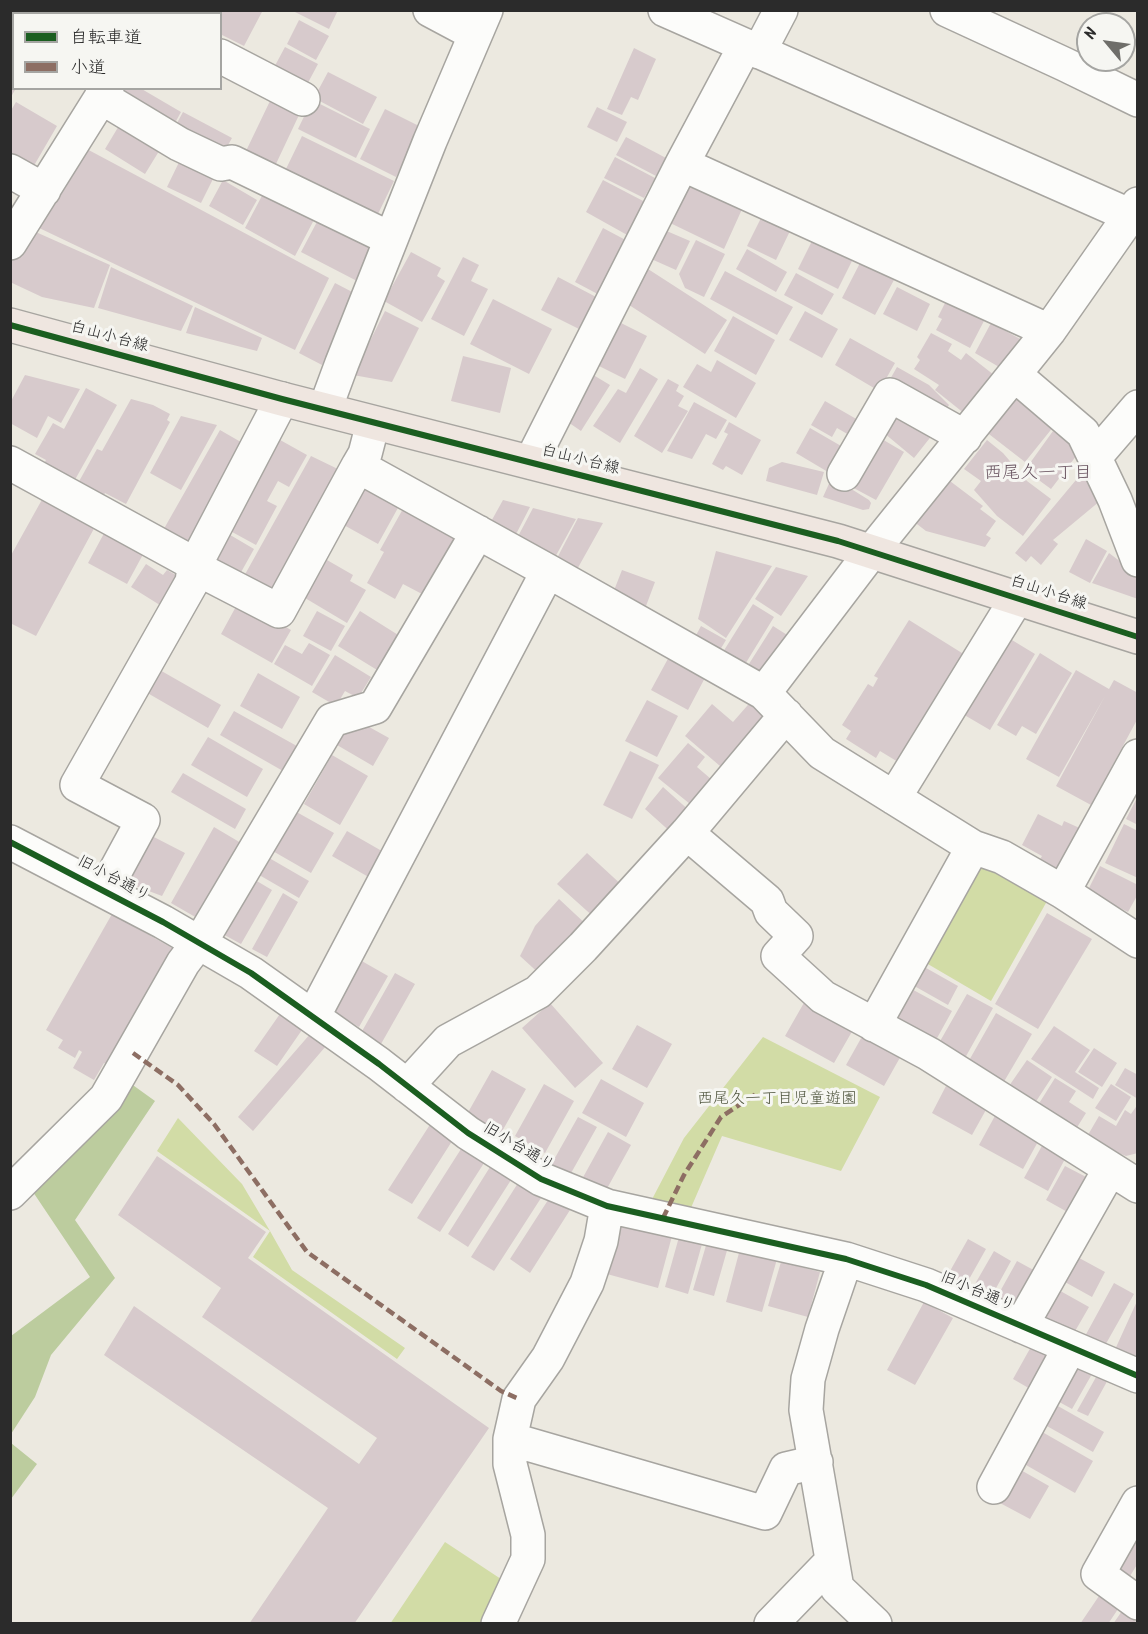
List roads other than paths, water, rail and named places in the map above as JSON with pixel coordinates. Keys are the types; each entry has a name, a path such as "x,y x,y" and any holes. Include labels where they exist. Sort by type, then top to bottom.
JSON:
{"main road":[{"name":"白山小台線","path":"10,326 282,399 872,551 1137,637"}],"street":[{"path":"325,410 430,141 480,22 430,10"},
{"path":"407,1086 448,1041 538,992 583,947 687,833 775,704 872,551 1015,375 1135,213 665,10"},
{"path":"531,462 682,164 752,49 781,10"},
{"path":"947,10 1137,100"},
{"path":"222,57 303,99"},
{"path":"10,243 104,93 179,144 221,164 232,162 391,240"},
{"path":"682,164 1049,331"},
{"path":"10,171 44,190"},
{"path":"1015,375 1083,433 1115,500 1137,560"},
{"path":"844,474 890,395 965,437"},
{"path":"105,891 143,820 77,785 192,582 194,567 282,399"},
{"path":"1095,457 1137,407"},
{"path":"10,463 187,560 194,567 279,612 365,454 374,423"},
{"path":"358,466 549,571 775,704 822,753 973,847 1002,857 1063,892 1137,941"},
{"path":"10,1193 106,1098 183,963 207,931 332,720 375,707 478,532"},
{"path":"313,1017 549,571"},
{"path":"894,798 1017,598"},
{"path":"1063,892 1137,756"},
{"path":"687,833 767,901 771,912 796,936 778,956 823,998 929,1054 1137,1186"},
{"name":"旧小台通り","path":"10,842 165,923 251,973 468,1133 541,1179 607,1206 846,1259 926,1285 1137,1376"},
{"path":"874,1025 973,847"},
{"path":"1021,1326 1110,1169"},
{"path":"498,1623 528,1559 528,1535 510,1464 510,1439 519,1400 548,1358 587,1283 601,1241 607,1206"},
{"path":"846,1259 808,1379 806,1410 837,1588 875,1623"},
{"path":"994,1487 1070,1347"},
{"path":"510,1439 765,1513 786,1469 816,1462"},
{"path":"1137,1503 1098,1574 1137,1604"},
{"path":"771,1623 832,1561"}],"district":[{"name":"西尾久一丁目","path":"1038,475"}],"park label":[{"name":"西尾久一丁目児童遊園","path":"777,1100"}]}
